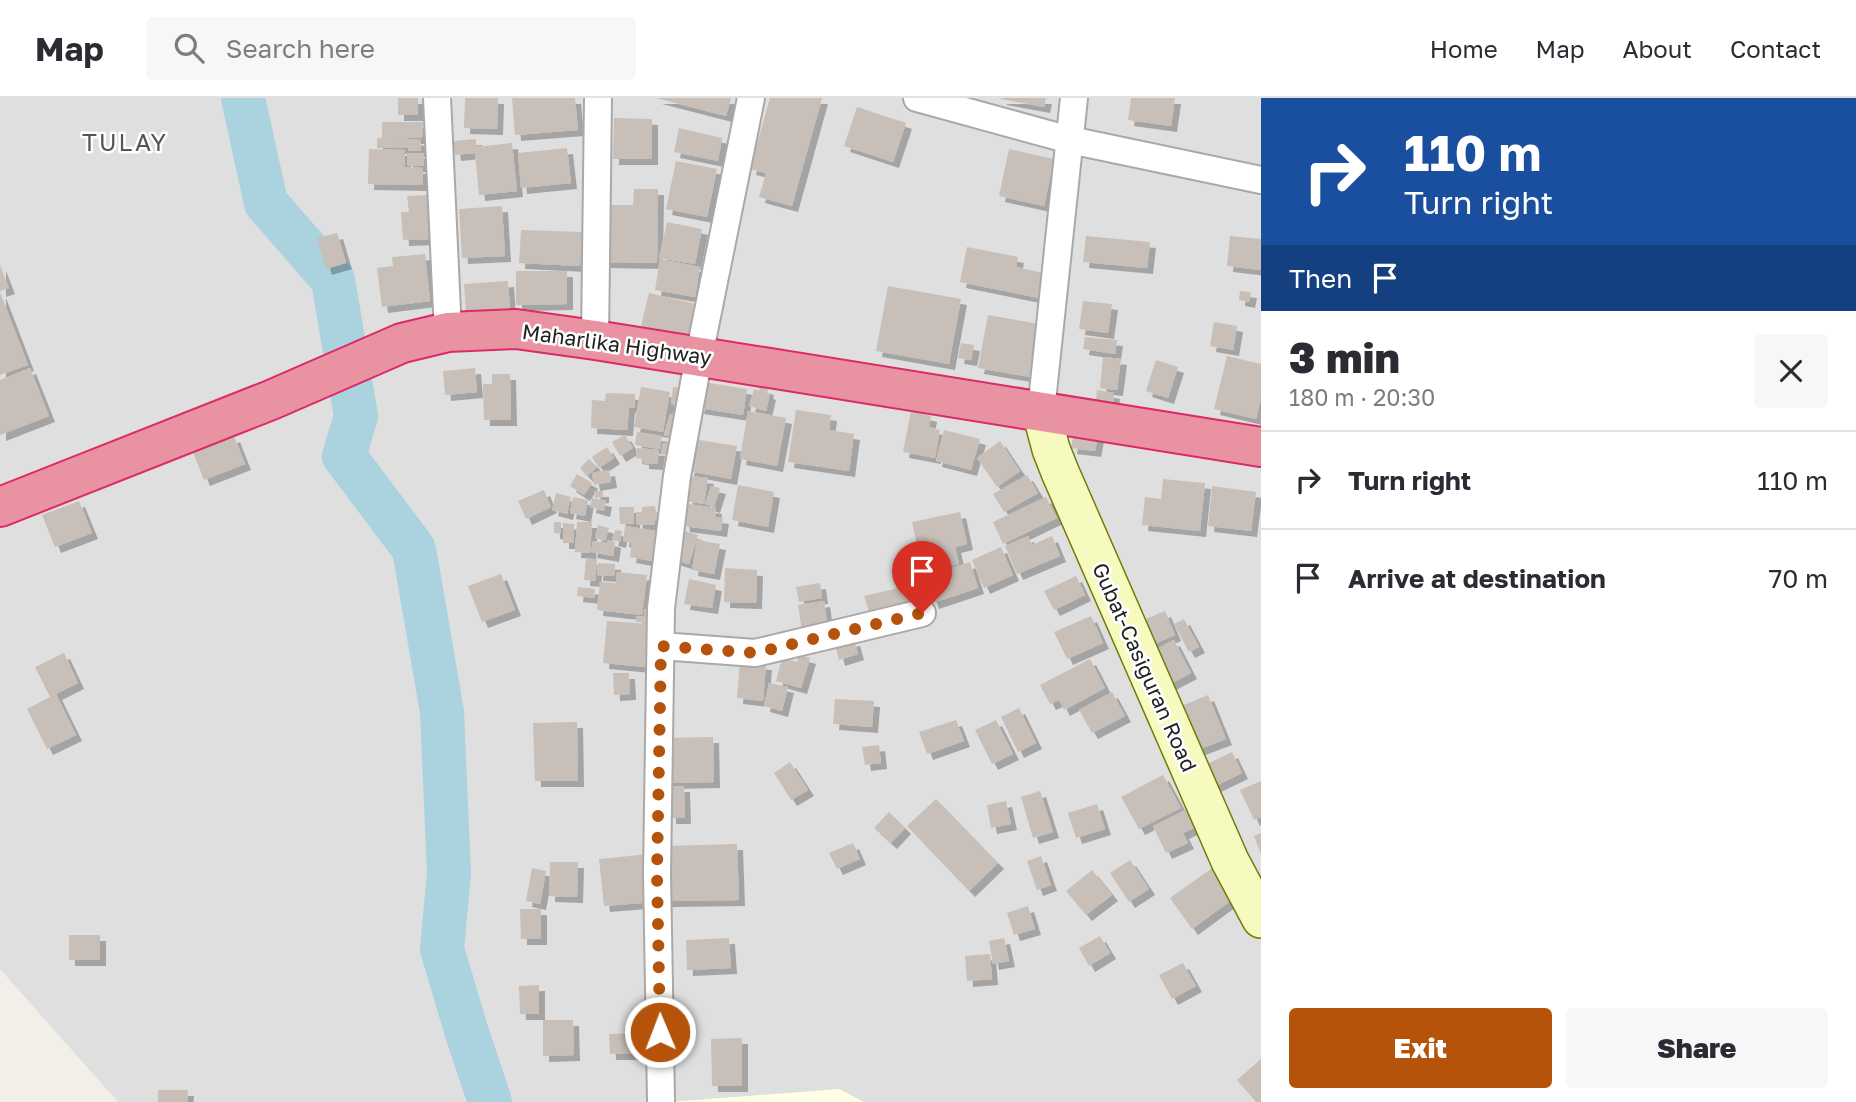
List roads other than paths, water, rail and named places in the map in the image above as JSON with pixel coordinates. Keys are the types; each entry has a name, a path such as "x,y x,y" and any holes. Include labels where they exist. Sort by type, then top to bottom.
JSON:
{"highway":[{"name":"Maharlika Highway","path":"0,507 271,400 402,344 447,332 516,329 595,340 1261,447"}],"main road":[{"name":"Gubat-Casiguran Road","path":"1041,411 1060,472 1230,861 1261,919"}],"street":[{"path":"437,98 447,332"},
{"path":"595,340 598,98"},
{"path":"661,1100 657,874 661,608 677,476 751,98"},
{"path":"917,98 1070,140 1261,180"},
{"path":"1041,411 1074,98"},
{"path":"661,646 755,653 922,613"}],"waterway":[{"path":"243,98 266,203 333,280 356,416 344,456 414,549 442,712 449,873 442,949 490,1102"}],"district":[{"name":"TULAY","path":"125,141"}]}
